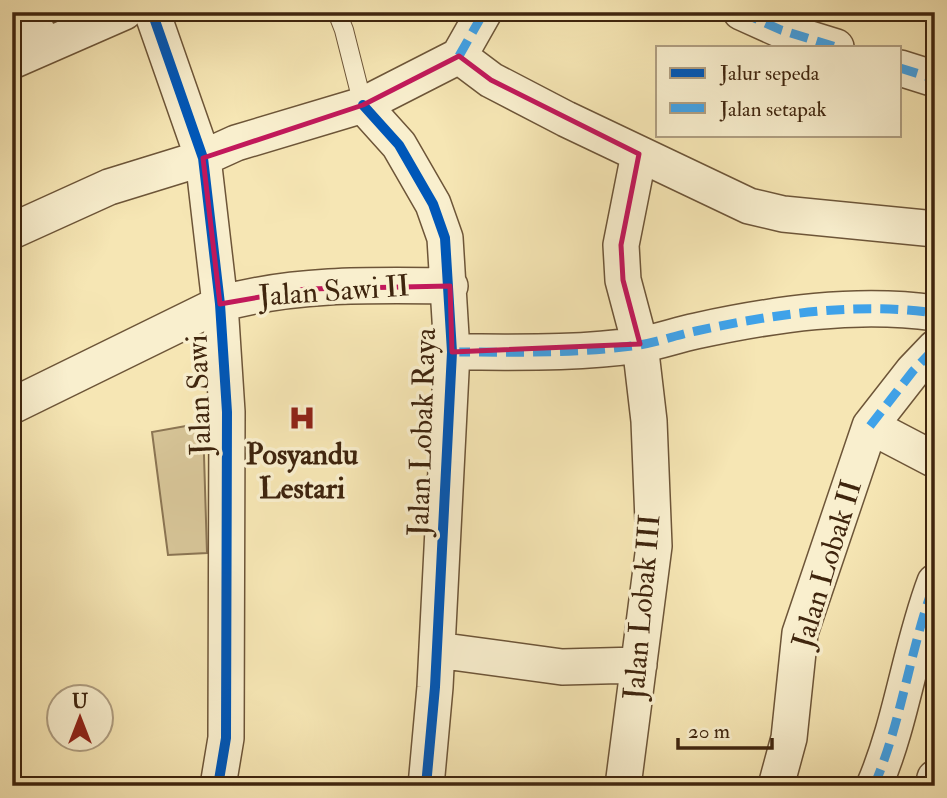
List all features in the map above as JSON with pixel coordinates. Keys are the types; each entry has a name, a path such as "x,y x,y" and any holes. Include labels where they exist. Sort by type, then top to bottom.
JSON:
{"street":[{"path":"27,12 45,46"},
{"path":"12,61 124,12"},
{"name":"Jalan Sawi","path":"152,12 203,158 220,304 227,412 226,738 218,786"},
{"path":"12,231 109,187 203,158 236,143 363,105 459,56 484,12"},
{"path":"763,16 834,46"},
{"path":"459,56 491,80 578,125 750,206 783,214 935,229"},
{"path":"902,69 935,79"},
{"name":"Jalan Lobak Raya","path":"363,105 399,145 433,204 445,238 450,286 452,352 437,650 426,786"},
{"name":"Jalan Lobak III","path":"624,786 654,546 649,421 640,344 623,280 621,244 639,154"},
{"name":"Jalan Sawi II","path":"12,405 220,304 255,295 306,289 450,286"},
{"path":"452,352 561,353 640,344 804,312 898,308 935,313"},
{"name":"Jalan Lobak II","path":"776,786 789,738 800,633 870,426 913,371 935,348"},
{"path":"870,426 935,460"},
{"path":"874,786 884,760 925,608 935,582"},
{"path":"437,650 562,667 639,665"},
{"path":"933,786 935,778"}],"lane":[{"path":"337,12 363,105"}],"highlighted area":[{"path":"459,56 491,80 639,154 621,245 623,280 640,344 452,352 450,286 306,289 220,304 203,158 363,105"}],"shaded area":[{"path":"203,423 207,553 168,555 152,432"}],"marked path":[{"path":"459,56 484,12"},
{"path":"741,12 781,30 833,46"},
{"path":"902,69 935,79"},
{"path":"452,352 546,352 616,348 646,344 755,319 845,309 935,313"},
{"path":"870,426 913,371 935,348"},
{"path":"874,786 892,736 935,582"}],"cycle path":[{"path":"152,12 203,158 220,304 227,412 226,738 218,786"},
{"path":"363,105 399,145 433,204 445,238 452,352 435,687 426,786"}],"place":[{"name":"Posyandu Lestari","path":"302,418"}]}
